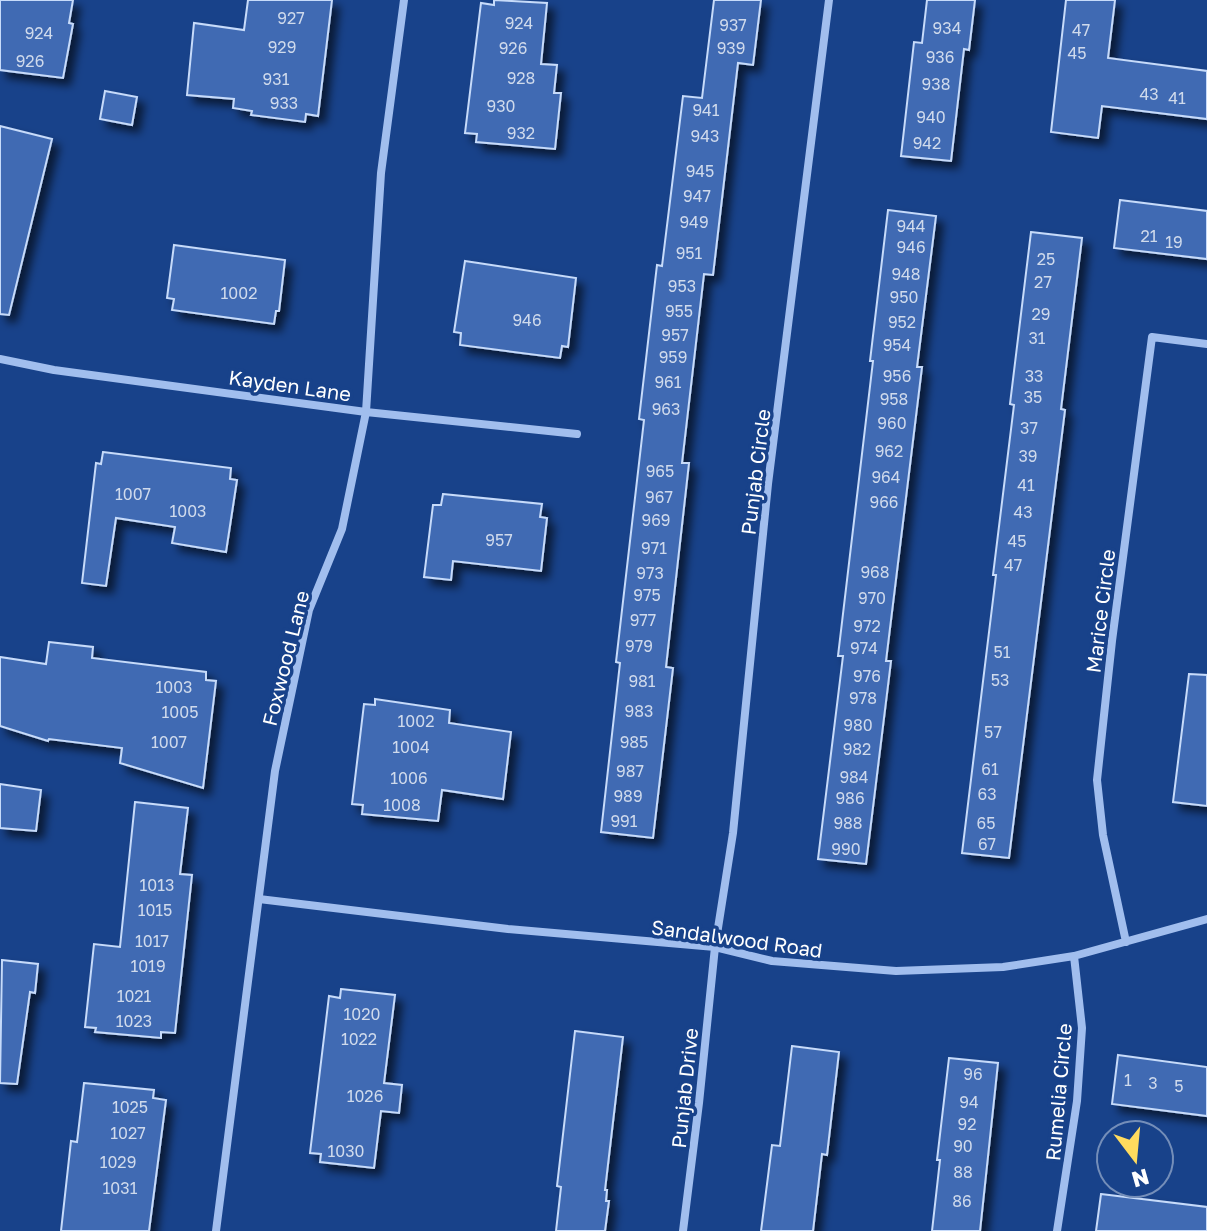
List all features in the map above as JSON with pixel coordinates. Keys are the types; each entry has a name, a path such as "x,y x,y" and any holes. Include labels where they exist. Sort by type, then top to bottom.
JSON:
{"street":[{"name":"Foxwood Lane","path":"216,1231 275,771 309,610 342,529 366,412 381,173 404,0"},
{"name":"Punjab Circle","path":"715,947 733,833 768,484 829,0"},
{"name":"Marice Circle","path":"1126,942 1103,835 1097,780 1152,337 1207,344"},
{"name":"Kayden Lane","path":"0,359 54,370 366,412 577,434"},
{"name":"Sandalwood Road","path":"259,899 508,929 715,947 772,961 896,971 1003,967 1074,956 1207,919"},
{"name":"Punjab Drive","path":"683,1231 715,947"},
{"name":"Rumelia Circle","path":"1057,1231 1077,1101 1082,1028 1074,956"}],"building":[{"path":"0,0 73,0 69,23 73,24 63,78 0,70"},
{"path":"248,0 332,0 318,116 306,114 305,122 251,115 252,111 233,108 234,99 187,95 194,23 244,30"},
{"path":"494,0 547,3 541,64 557,65 554,93 561,93 555,149 476,142 477,134 465,133 481,3 494,5"},
{"path":"714,0 761,0 753,65 738,63 713,275 704,274 682,463 689,463 666,667 673,668 653,838 601,832 620,663 616,662 644,420 639,419 657,265 662,266 683,96 702,98"},
{"path":"927,0 975,0 969,50 964,49 951,161 901,156 914,42 922,43"},
{"path":"1066,0 1115,0 1108,58 1207,71 1207,119 1102,106 1098,138 1051,132"},
{"path":"105,91 137,97 132,125 100,119"},
{"path":"0,126 52,139 9,315 0,314"},
{"path":"1120,200 1207,211 1207,259 1114,248"},
{"path":"888,210 936,216 917,367 922,367 886,661 891,661 866,864 818,859 843,656 838,656"},
{"path":"1031,232 1082,238 1061,409 1065,410 1009,858 962,853 996,575 993,575 1014,405 1010,404"},
{"path":"174,245 285,260 279,311 276,311 274,324 172,310 174,299 167,298"},
{"path":"465,261 576,278 568,347 562,346 560,358 460,345 461,333 454,332"},
{"path":"103,452 231,468 230,479 237,480 226,552 172,543 175,527 116,518 106,586 82,583 96,463 101,464"},
{"path":"443,494 542,504 540,517 547,518 541,571 453,561 451,580 424,577 433,505 441,505"},
{"path":"49,642 93,647 92,658 206,672 206,680 216,681 203,788 120,763 122,748 48,741 0,726 0,657 46,664"},
{"path":"1189,674 1207,675 1207,806 1173,802"},
{"path":"375,699 450,710 449,723 511,732 503,799 442,790 438,821 362,814 363,805 352,804 364,704 375,705"},
{"path":"0,784 41,790 36,831 0,828"},
{"path":"135,802 188,808 180,874 192,875 175,1033 161,1032 161,1038 95,1032 96,1028 85,1027 94,944 120,947"},
{"path":"2,960 38,964 35,993 30,992 17,1084 0,1083"},
{"path":"341,989 395,995 384,1083 402,1085 399,1113 381,1111 374,1168 320,1162 321,1154 310,1153 329,996 340,998"},
{"path":"575,1031 623,1037 605,1190 606,1201 609,1201 605,1231 556,1231 561,1187 557,1186"},
{"path":"792,1046 839,1052 827,1155 822,1154 813,1231 761,1231 772,1145 780,1146"},
{"path":"1118,1055 1207,1067 1207,1116 1112,1104"},
{"path":"949,1058 998,1063 980,1231 932,1231"},
{"path":"84,1083 154,1090 153,1098 166,1100 149,1231 61,1231 71,1141 77,1142"},
{"path":"1100,1199 1142,1199 1207,1207 1207,1231 1096,1231"}]}
